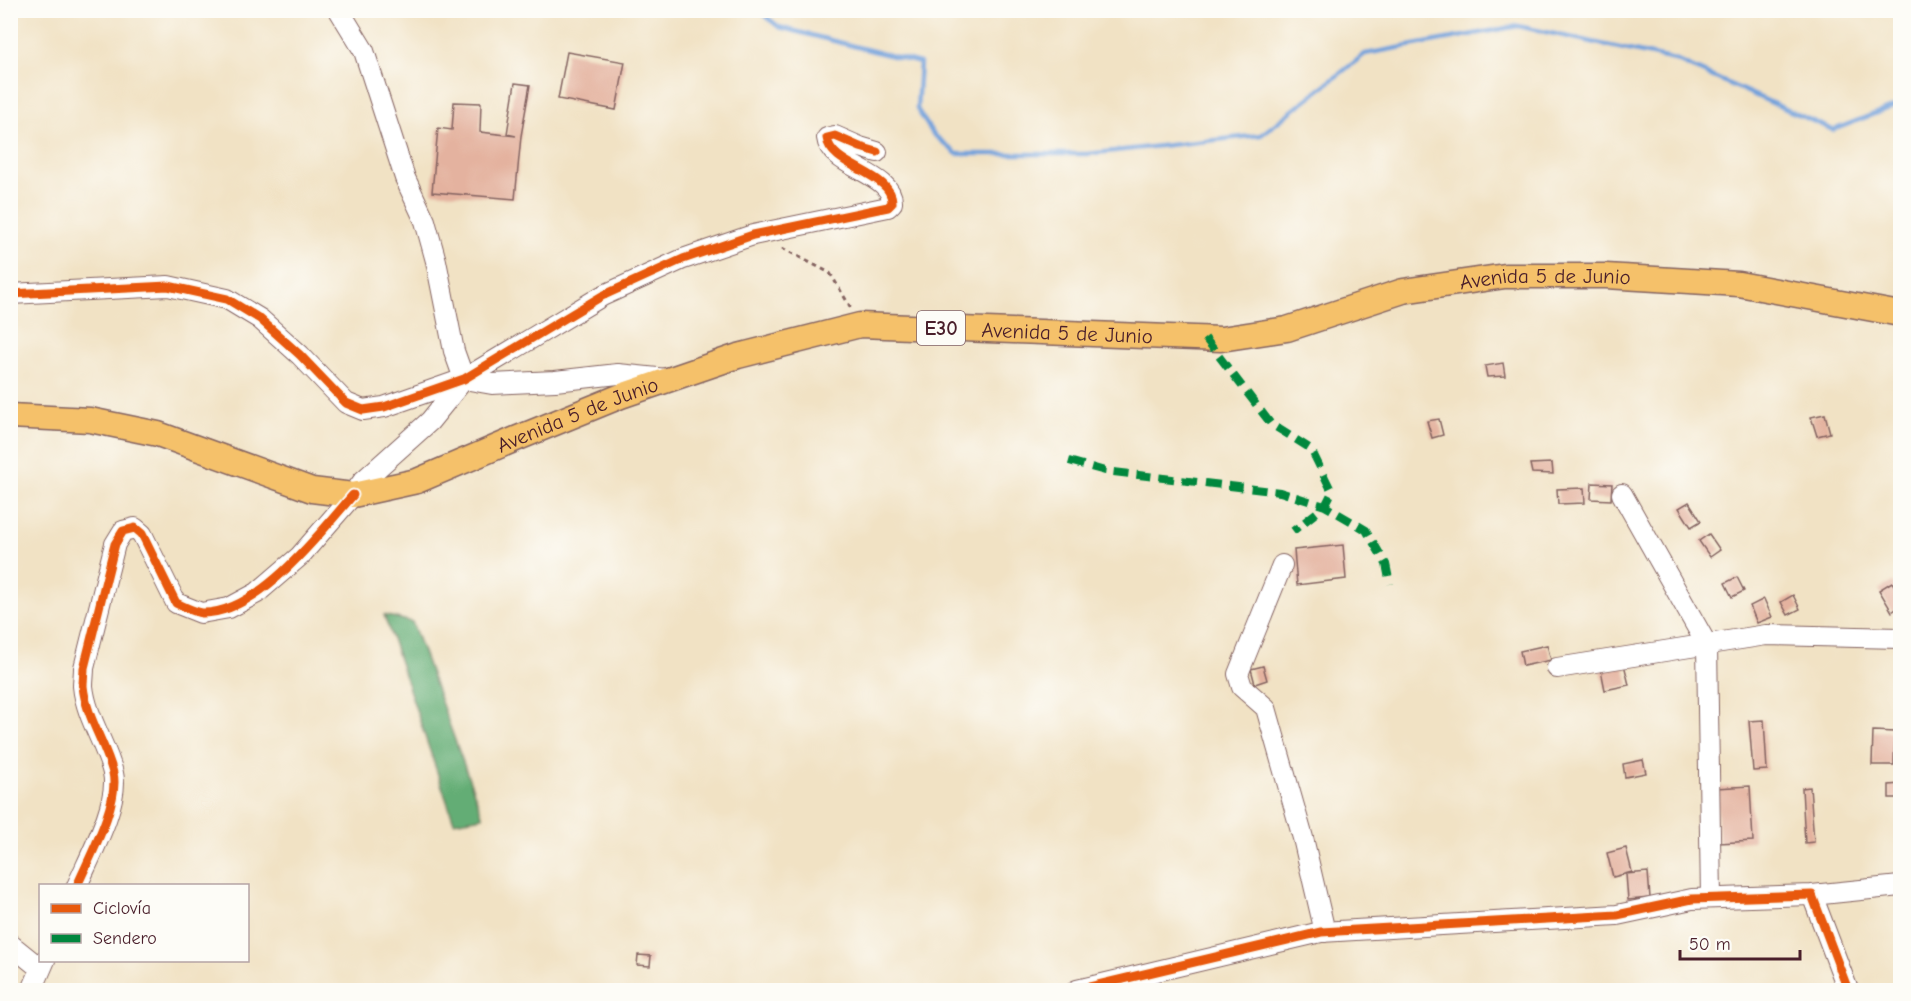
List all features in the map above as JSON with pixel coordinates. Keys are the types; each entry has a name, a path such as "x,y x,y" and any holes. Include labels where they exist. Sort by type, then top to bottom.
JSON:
{"main road":[{"name":"Avenida 5 de Junio","path":"10,416 90,420 158,434 312,490 353,495 417,481 621,396 738,356 860,325 1221,339 1287,328 1403,291 1505,276 1606,276 1738,284 1900,314"}],"street":[{"path":"339,10 364,51 405,178 425,221 436,261 454,351 464,379"},
{"path":"10,294 168,286 227,299 260,319 300,355 346,403 363,410 384,408 464,379 602,296 682,259 753,235 888,207 892,203 890,192 871,175 838,156 831,149 827,138 835,136 877,152"},
{"path":"464,379 492,384 555,381 618,374 671,379"},
{"path":"77,884 109,814 114,788 114,775 88,707 83,687 84,668 115,544 123,531 135,528 142,534 176,603 201,613 229,608 257,593 300,556 363,481 430,421 464,379"},
{"path":"1622,494 1707,645 1711,898"},
{"path":"1281,566 1238,674 1242,687 1266,708 1303,838 1325,932"},
{"path":"1557,668 1766,635 1900,638"},
{"path":"1077,990 1325,932 1617,915 1692,899 1812,895 1900,886"},
{"path":"1812,895 1848,990"},
{"path":"10,944 43,965 32,990"}],"path":[{"path":"753,235 830,273 860,325"}],"green space":[{"path":"384,615 412,622 483,817 454,822"}],"building":[{"path":"567,52 625,62 616,110 558,99"},
{"path":"515,83 530,85 521,136 515,199 432,192 438,128 452,130 454,102 481,103 480,132 516,136 507,134"},
{"path":"1503,363 1505,376 1487,377 1485,366"},
{"path":"1825,414 1830,433 1817,436 1811,417"},
{"path":"1439,419 1443,435 1432,438 1427,421"},
{"path":"1552,463 1553,474 1532,473 1530,464"},
{"path":"1592,483 1612,484 1611,500 1591,499"},
{"path":"1584,488 1585,503 1558,504 1557,489"},
{"path":"1689,502 1701,521 1691,527 1679,508"},
{"path":"1709,534 1720,550 1710,557 1699,541"},
{"path":"1343,545 1346,579 1297,585 1294,550"},
{"path":"1737,577 1744,591 1732,597 1725,583"},
{"path":"1892,582 1900,594 1900,606 1892,612 1879,590"},
{"path":"1793,595 1800,609 1788,615 1781,602"},
{"path":"1764,599 1772,617 1757,623 1750,606"},
{"path":"1547,645 1551,660 1523,666 1520,651"},
{"path":"1624,664 1629,685 1605,690 1601,670"},
{"path":"1263,666 1267,680 1255,684 1251,669"},
{"path":"1764,720 1767,770 1753,771 1749,721"},
{"path":"1873,731 1895,732 1894,765 1872,765"},
{"path":"1643,760 1646,773 1625,777 1623,764"},
{"path":"1900,784 1900,798 1889,798 1889,785"},
{"path":"1750,786 1753,841 1719,843 1716,788"},
{"path":"1810,787 1814,842 1805,843 1802,788"},
{"path":"1626,848 1632,872 1613,877 1607,853"},
{"path":"1648,872 1650,898 1628,900 1626,874"},
{"path":"638,955 651,956 650,966 637,965"}],"waterway":[{"path":"758,10 779,27 920,63 917,109 933,134 957,154 1087,154 1261,135 1365,54 1518,26 1675,60 1833,130 1900,104"}],"marked path":[{"path":"1205,338 1271,424 1311,449 1332,492 1325,506 1293,531"},
{"path":"1069,461 1105,471 1280,492 1325,506 1366,530 1386,564 1390,584"}],"cycle path":[{"path":"10,294 168,286 227,299 260,319 300,355 346,403 363,410 384,407 464,379 602,296 683,259 753,235 888,207 892,203 890,193 883,184 839,156 831,148 827,138 835,136 877,152"},
{"path":"78,884 108,814 114,785 110,762 88,709 83,684 84,668 115,544 123,531 135,528 142,534 176,603 202,613 223,610 245,600 286,569 353,495"},
{"path":"1077,990 1321,932 1617,915 1692,899 1812,895 1848,990"}]}
